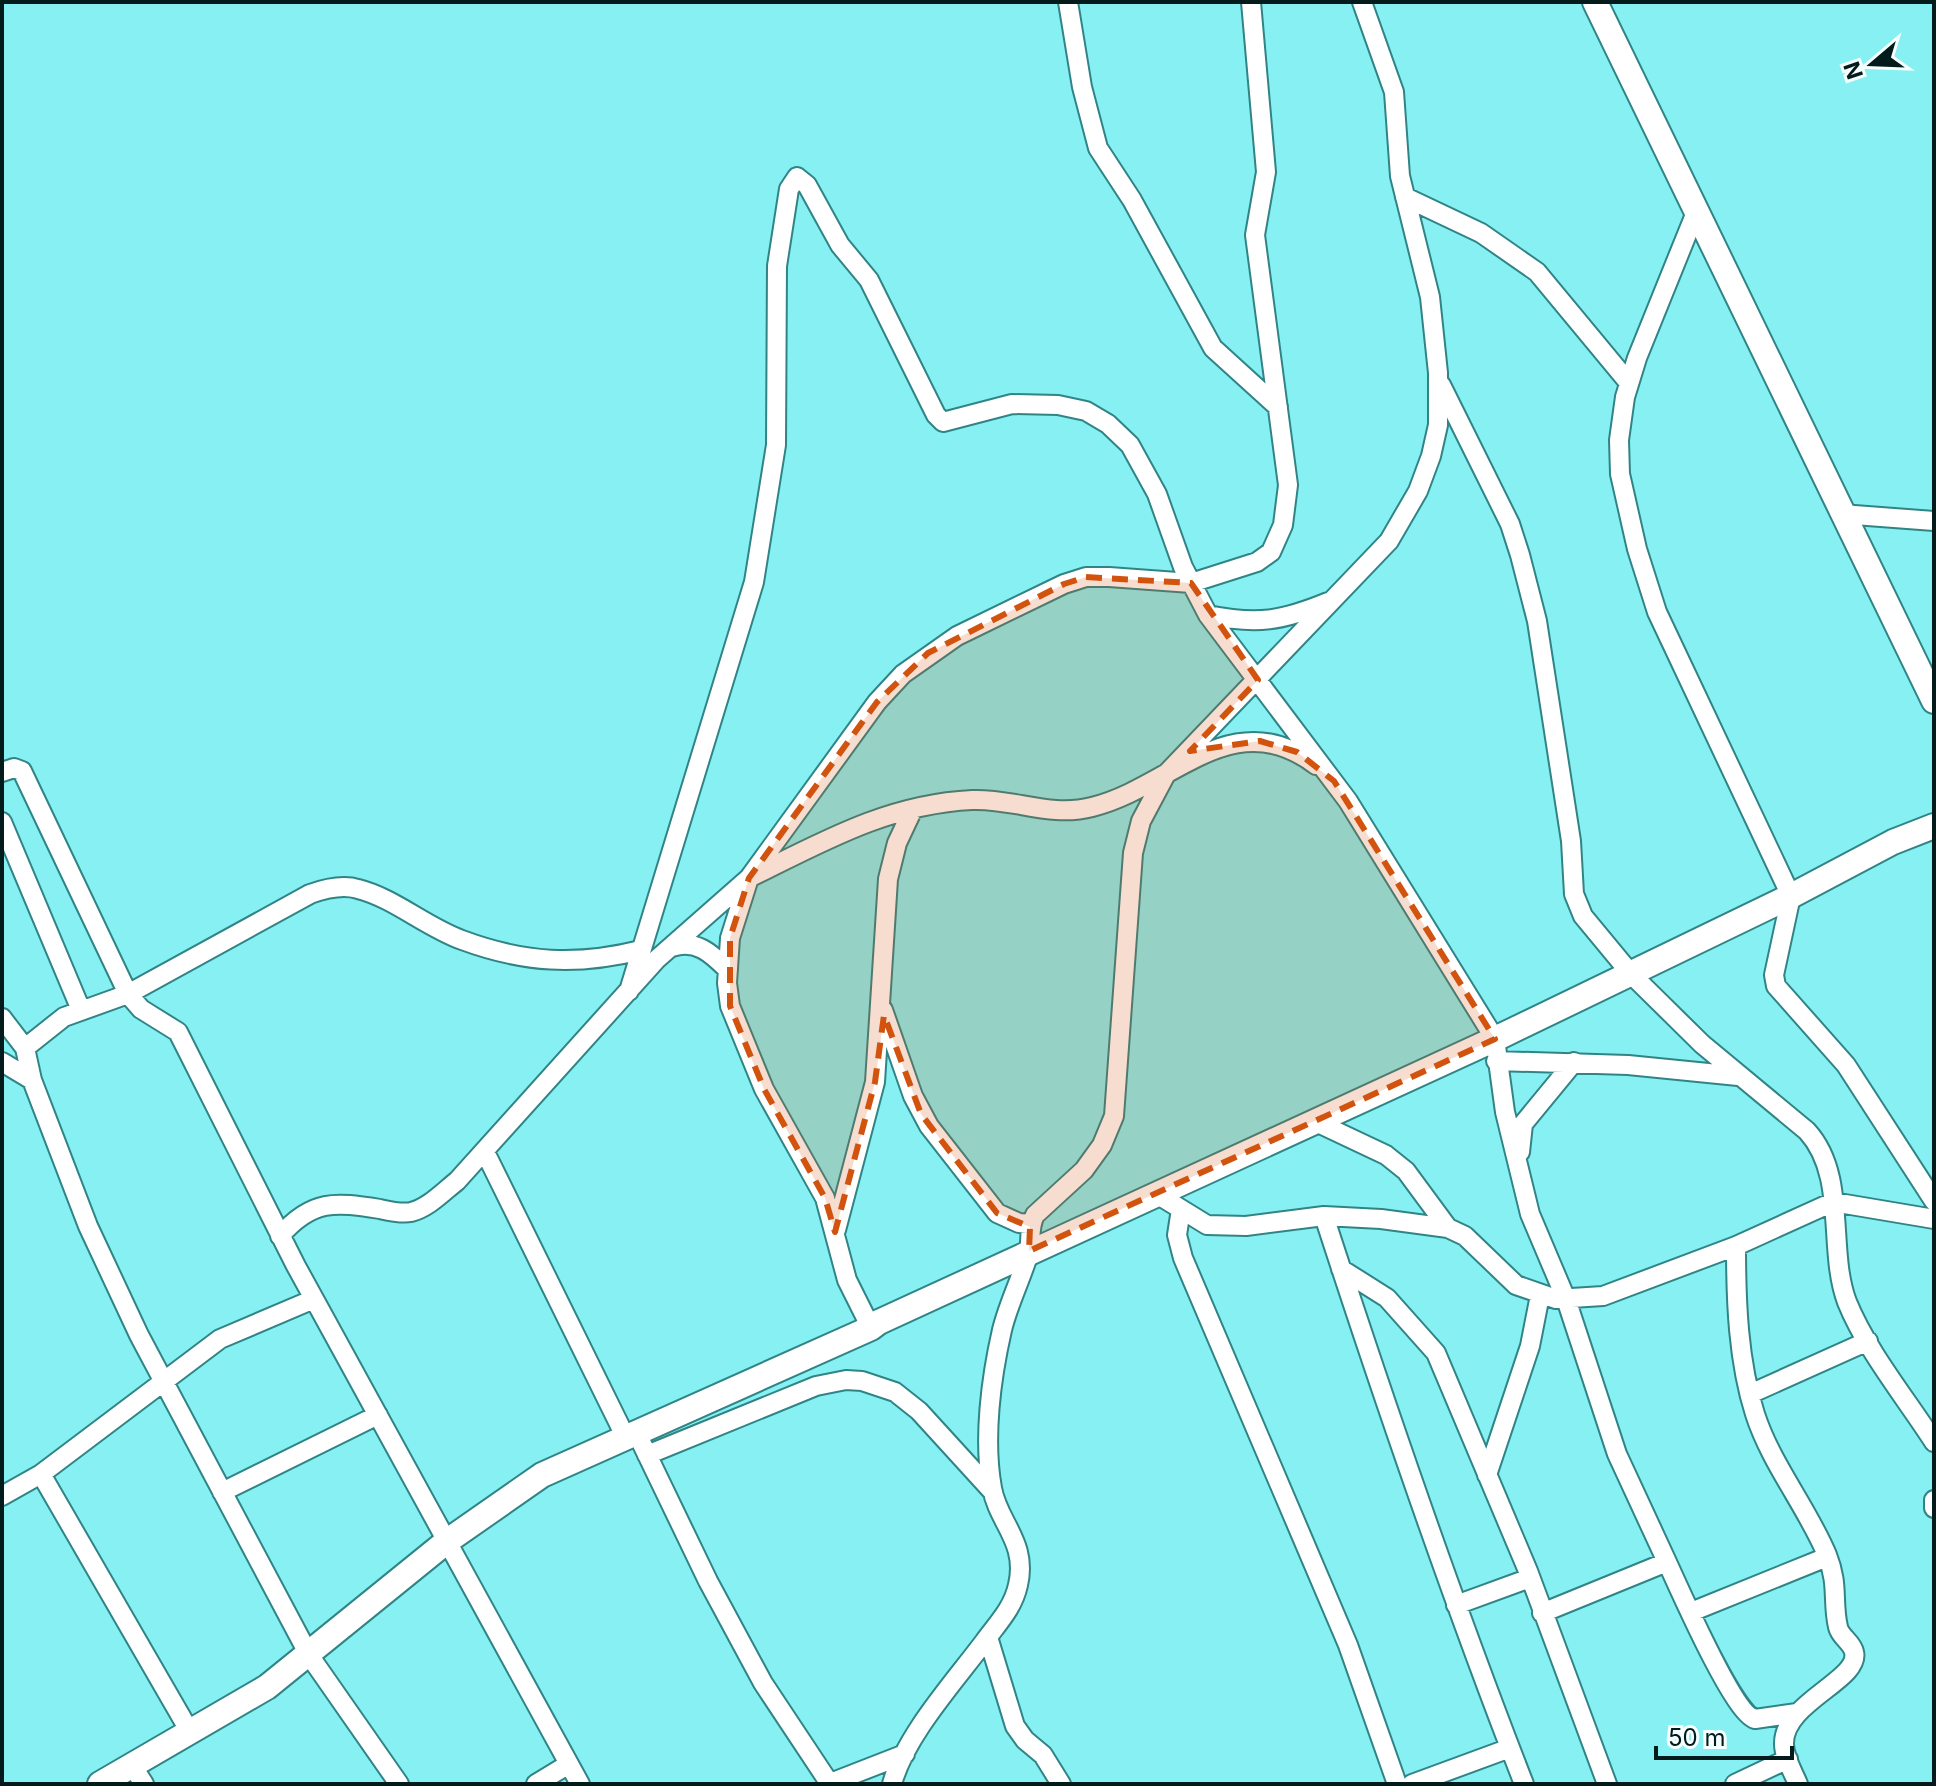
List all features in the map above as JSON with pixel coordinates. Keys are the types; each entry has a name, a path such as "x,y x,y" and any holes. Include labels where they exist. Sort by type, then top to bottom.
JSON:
{"street":[{"path":"1068,2 1082,87 1098,148 1132,200 1213,348 1278,407"},
{"path":"280,1236 295,1219 323,1205 340,1203 409,1213 436,1199 485,1152 671,947 749,878 877,702 928,653 984,623 1086,577 1191,583 1257,562 1271,552 1283,525 1288,485 1255,235 1266,172 1251,2"},
{"path":"992,1491 991,1419 996,1360 1002,1328 1029,1251 1031,1224 1035,1215 1093,1159 1114,1116 1133,853 1141,821 1166,774 1389,541 1418,491 1438,425 1438,380 1430,297 1400,176 1394,92 1362,2"},
{"path":"1595,2 1934,701"},
{"path":"629,991 754,582 776,445 777,266 789,189 797,177 807,185 840,245 869,280 936,415 943,422 952,422 991,408 1035,404 1086,411 1108,424 1130,445 1145,469 1191,583 1208,615 1334,781 1495,1050 1522,1183 1566,1299 1617,1454 1691,1612 1749,1718 1797,1713"},
{"path":"1405,197 1481,233 1527,264 1563,301 1629,383"},
{"path":"1696,212 1629,383 1619,440 1620,474 1646,579 1670,642 1791,896 1774,975 1776,986 1854,1076 1934,1201"},
{"path":"1438,380 1517,542 1537,621 1578,905 1590,928 1631,974 1738,1076 1813,1138 1833,1202 1845,1296 1868,1341 1934,1442"},
{"path":"1841,514 1934,521"},
{"path":"1208,615 1246,623 1275,620 1335,600"},
{"path":"871,1328 847,1280 825,1198 764,1089 730,1006 730,938 749,878 837,832 913,809 971,800 1067,812 1115,800 1228,744 1260,741 1297,752 1334,781"},
{"path":"2,772 14,768 22,771 128,994 141,1009 178,1032 280,1236 580,1784"},
{"path":"835,1232 875,1082 888,879 897,843 913,809"},
{"path":"2,822 81,1010"},
{"path":"100,1784 138,1776 190,1732 233,1710 309,1655 446,1542 542,1475 871,1328 1029,1251 1314,1121 1495,1050 1631,974 1893,842 1934,826"},
{"path":"25,1048 64,1017 128,994 310,894 330,888 357,888 432,927 491,949 568,963 641,950"},
{"path":"671,947 684,944 701,947 728,970"},
{"path":"879,1000 921,1114 997,1213 1019,1223 1031,1224"},
{"path":"2,1018 25,1048 32,1080 88,1226 164,1381 309,1655 399,1784"},
{"path":"1495,1050 1574,1062 1738,1076"},
{"path":"2,1062 32,1080"},
{"path":"1522,1183 1523,1124 1574,1062"},
{"path":"1314,1121 1386,1155 1406,1171 1448,1228"},
{"path":"485,1152 630,1434 647,1455 708,1581 763,1683 829,1784 905,1754"},
{"path":"1155,1193 1201,1222 1215,1226 1324,1216 1381,1219 1448,1228 1465,1236 1516,1285 1540,1295 1566,1299 1603,1296 1736,1246 1833,1202 1934,1219"},
{"path":"1181,1209 1177,1235 1183,1258 1348,1645 1397,1784"},
{"path":"1324,1216 1456,1605 1524,1784"},
{"path":"1736,1246 1738,1313 1750,1394 1763,1434 1827,1557 1837,1591 1838,1629 1851,1646 1854,1663 1797,1713 1784,1742 1798,1784"},
{"path":"1341,1269 1387,1298 1433,1348 1530,1578 1607,1784"},
{"path":"1487,1475 1530,1346 1540,1295"},
{"path":"2,1496 41,1474 164,1381 241,1328 314,1299"},
{"path":"1750,1394 1868,1341"},
{"path":"647,1455 806,1390 832,1382 862,1381 895,1392 919,1411 992,1491 1017,1546 1019,1582 1007,1612 905,1754 892,1784"},
{"path":"222,1492 378,1415"},
{"path":"41,1474 190,1732"},
{"path":"1934,1500 1934,1508"},
{"path":"1691,1612 1827,1557"},
{"path":"1542,1613 1667,1562"},
{"path":"1456,1605 1530,1578"},
{"path":"988,1637 1015,1726 1043,1755 1061,1784"},
{"path":"1412,1784 1510,1748"},
{"path":"1735,1784 1788,1759"},
{"path":"536,1784 569,1764"}],"highlighted area":[{"path":"1086,577 1147,578 1191,583 1258,680 1190,751 1260,741 1297,752 1334,781 1495,1039 1029,1251 1030,1227 997,1213 921,1114 884,1015 875,1082 835,1232 825,1198 764,1089 730,1006 730,938 749,878 877,702 928,653 1064,584"}]}
